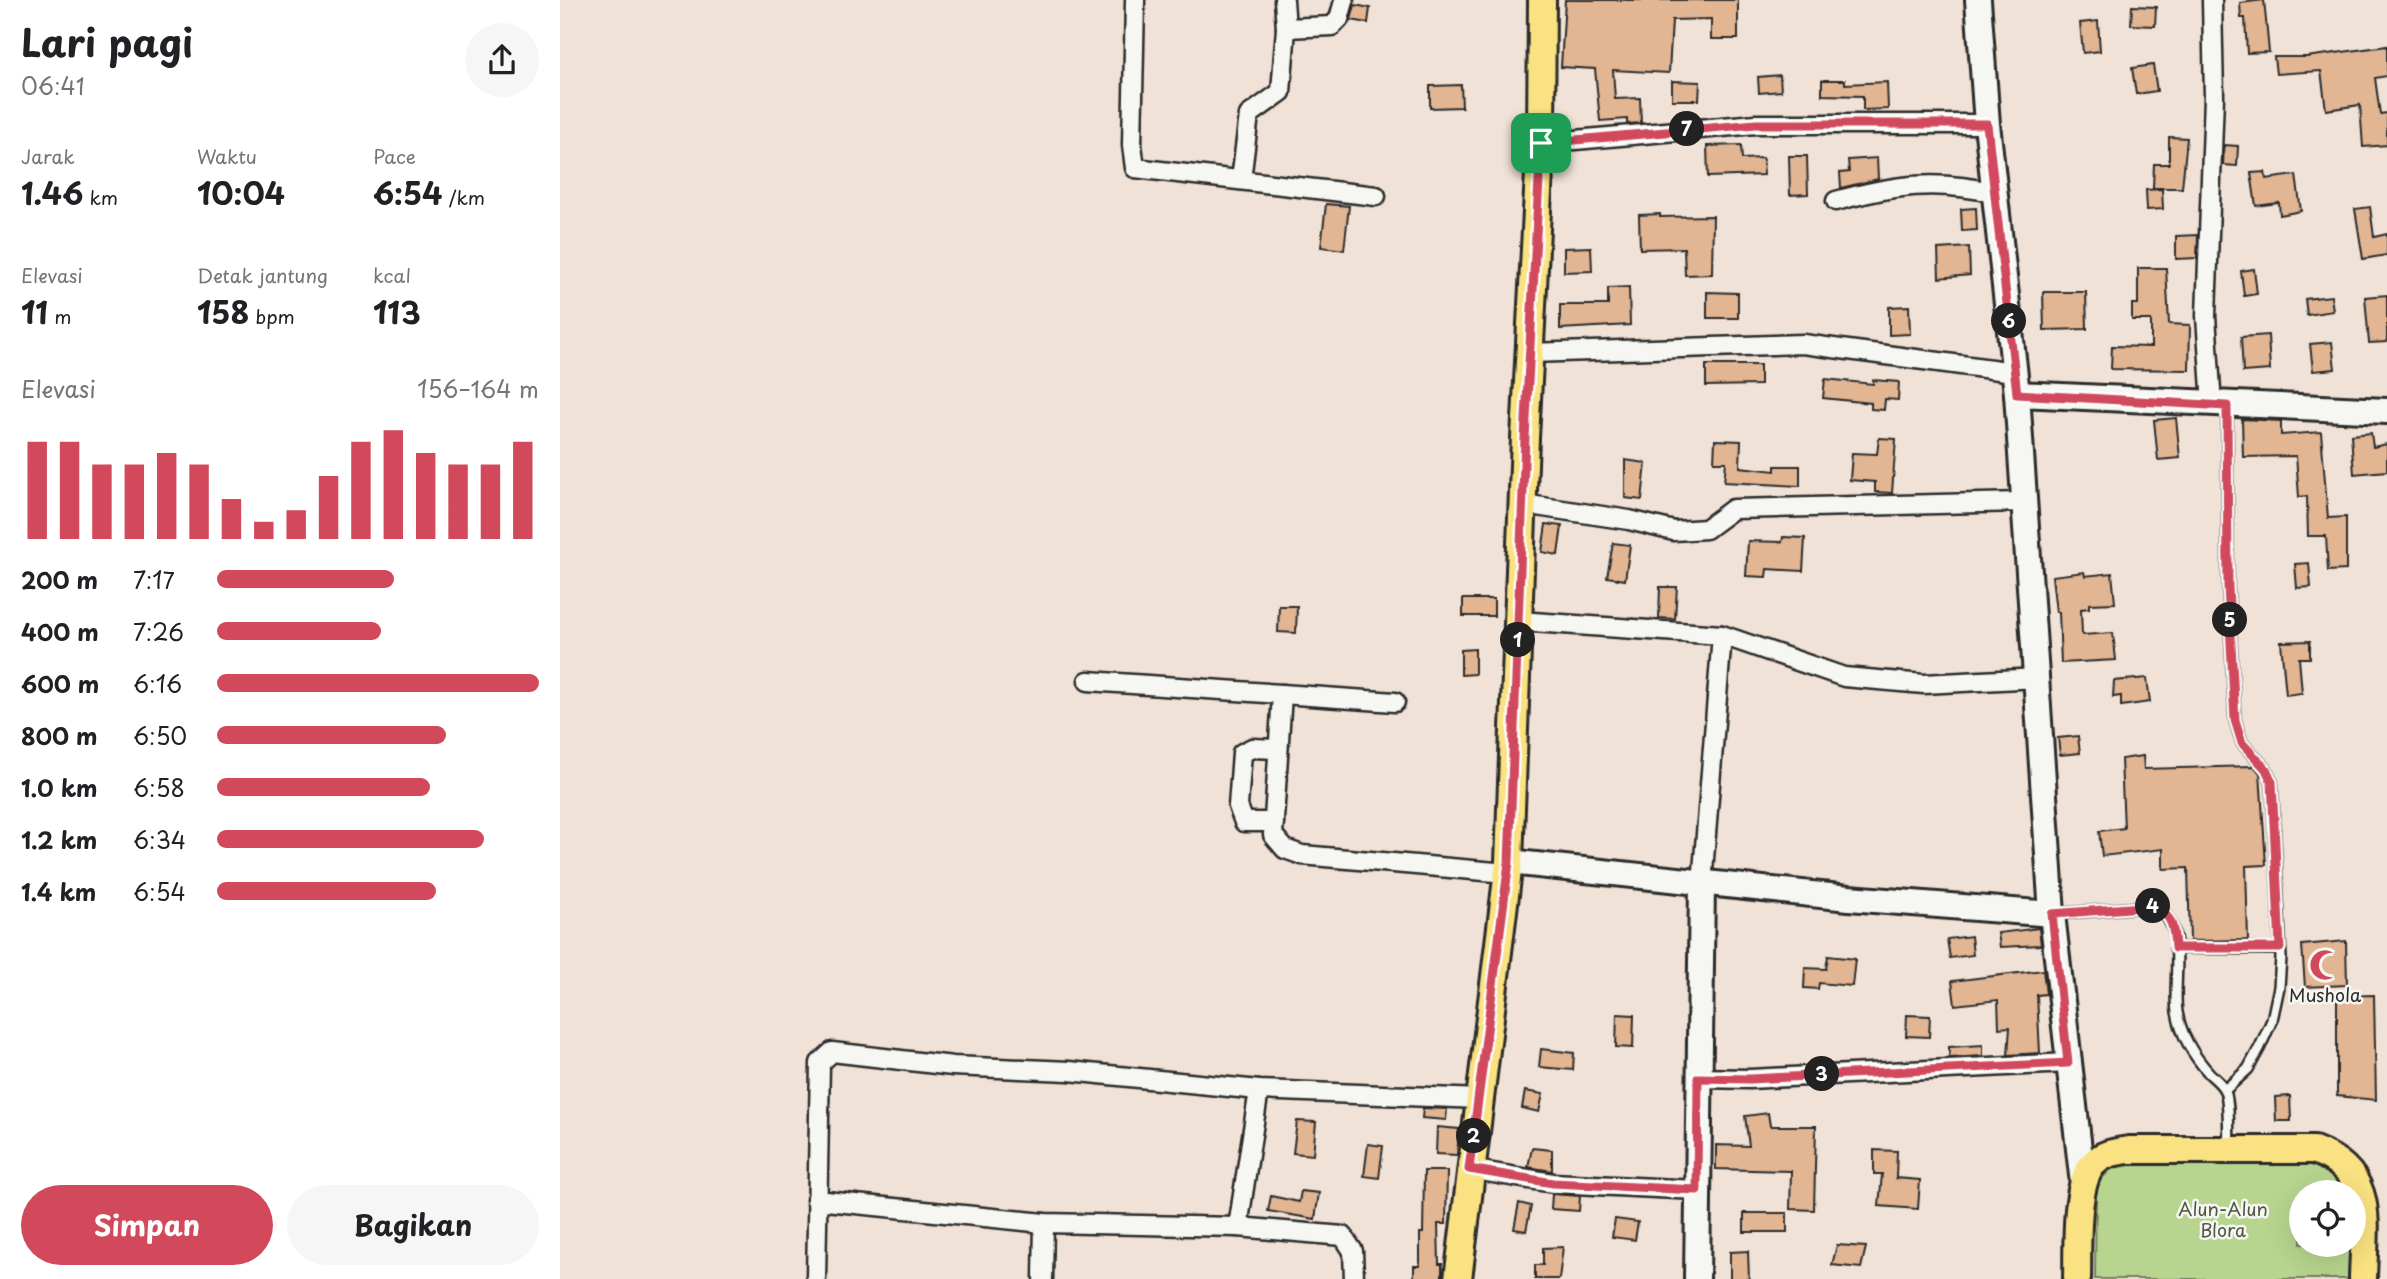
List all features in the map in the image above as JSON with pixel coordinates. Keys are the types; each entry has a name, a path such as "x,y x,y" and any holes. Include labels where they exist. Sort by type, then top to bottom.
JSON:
{"main road":[{"path":"1458,1279 1469,1169 1508,867 1541,143 1542,0"},
{"path":"1978,0 1987,124 2016,383 2052,914 2083,1184 2077,1279"},
{"path":"2016,383 2219,405 2387,411"},
{"path":"1508,867 2052,914"},
{"path":"1697,1279 1702,884"},
{"path":"2083,1184 2093,1164 2109,1153 2129,1150 2314,1150 2332,1157 2348,1168 2358,1182 2362,1201 2366,1277"}],"street":[{"path":"1135,0 1132,145 1135,168 1376,196"},
{"path":"1241,180 1249,116 1281,92 1286,28 1284,0"},
{"path":"2212,0 2214,97 2206,316 2219,405"},
{"path":"1286,28 1332,26 1339,19 1344,1"},
{"path":"1541,143 1756,124 1987,124"},
{"path":"1836,201 1909,185 1955,184 1995,192"},
{"path":"1530,352 1803,344 2016,383"},
{"path":"1524,504 1629,520 1674,531 1697,531 1706,529 1733,509 2022,502"},
{"path":"1518,621 1722,635 1844,677 1924,684 2038,678"},
{"path":"1702,884 1722,635"},
{"path":"1088,681 1395,702"},
{"path":"1282,694 1273,835 1278,843 1302,855 1508,867"},
{"path":"1274,822 1244,822 1238,806 1240,761 1247,749 1277,749"},
{"path":"816,1279 820,1063 832,1052 953,1066 1069,1071 1259,1090 1480,1099"},
{"path":"1698,1078 1750,1079 2068,1063"},
{"path":"1238,1227 1259,1090"},
{"path":"1469,1169 1553,1183 1697,1190"},
{"path":"816,1200 1044,1223 1238,1227 1343,1236 1353,1251 1354,1279"},
{"path":"1043,1279 1044,1223"}],"lane":[{"path":"2219,405 2235,720 2242,743 2266,769 2272,782 2280,948 2278,987 2272,1020 2248,1069 2225,1090"},
{"path":"2052,914 2155,906 2166,913 2172,922 2176,1010 2182,1033 2194,1056 2225,1090 2230,1150"},
{"path":"2175,948 2280,948"}],"green space":[{"name":"Alun-Alun Blora","path":"2117,1162 2321,1164 2340,1174 2343,1180 2289,1180 2289,1257 2350,1257 2351,1279 2095,1279 2096,1185"}],"building":[{"path":"1565,0 1738,0 1738,39 1711,39 1711,19 1672,20 1669,73 1613,70 1615,99 1640,98 1641,123 1627,124 1627,119 1600,121 1595,69 1561,67"},
{"path":"2264,0 2269,52 2247,53 2245,18 2241,18 2240,3"},
{"path":"1355,5 1370,8 1368,23 1351,20"},
{"path":"2132,6 2156,7 2155,26 2131,25"},
{"path":"2098,21 2100,51 2083,53 2080,23"},
{"path":"2387,46 2387,76 2375,78 2380,114 2387,113 2387,145 2363,147 2360,105 2326,110 2321,71 2276,74 2274,57 2306,57"},
{"path":"2153,65 2157,91 2136,94 2132,68"},
{"path":"1780,75 1781,91 1759,93 1758,77"},
{"path":"1822,80 1845,80 1845,84 1887,82 1888,109 1863,110 1863,96 1822,95"},
{"path":"1672,81 1700,82 1699,100 1672,100"},
{"path":"1461,85 1462,107 1430,108 1430,86"},
{"path":"2169,137 2187,138 2182,188 2153,188 2154,164 2169,164"},
{"path":"1741,145 1742,159 1763,158 1764,175 1708,177 1707,146"},
{"path":"2224,145 2238,146 2237,166 2223,165"},
{"path":"1789,156 1807,156 1808,194 1790,195"},
{"path":"1877,158 1878,179 1841,188 1840,173 1849,172 1848,160"},
{"path":"2265,172 2266,179 2296,175 2301,211 2280,215 2279,203 2256,206 2251,173"},
{"path":"2162,189 2163,209 2147,210 2146,190"},
{"path":"1326,204 1349,206 1344,250 1321,247"},
{"path":"2370,207 2374,237 2387,234 2387,255 2363,259 2355,209"},
{"path":"1976,208 1977,230 1962,231 1961,209"},
{"path":"1660,214 1660,217 1713,216 1712,274 1685,275 1684,248 1640,249 1639,215"},
{"path":"2198,235 2197,258 2176,259 2176,236"},
{"path":"1591,247 1592,271 1564,272 1564,248"},
{"path":"1969,247 1970,275 1939,278 1938,249"},
{"path":"2138,268 2166,268 2169,324 2190,325 2189,370 2111,369 2112,346 2151,347 2151,320 2132,320 2132,304 2138,304"},
{"path":"2254,269 2257,294 2244,296 2241,271"},
{"path":"1629,287 1630,325 1560,329 1560,305 1608,305 1608,288"},
{"path":"1707,292 1738,293 1738,318 1707,318"},
{"path":"2043,292 2086,292 2087,329 2044,330"},
{"path":"2387,295 2387,342 2369,343 2365,297"},
{"path":"2331,296 2333,311 2307,315 2305,299"},
{"path":"1909,306 1910,334 1889,335 1889,307"},
{"path":"2268,335 2270,370 2243,372 2241,337"},
{"path":"2332,342 2335,369 2313,371 2310,344"},
{"path":"1706,365 1760,365 1760,385 1706,386"},
{"path":"1825,379 1873,384 1873,380 1899,382 1898,400 1885,399 1884,410 1871,409 1871,403 1823,398"},
{"path":"2176,418 2180,458 2158,460 2154,420"},
{"path":"2242,419 2281,421 2281,435 2321,432 2328,518 2346,517 2346,570 2328,571 2326,536 2308,536 2307,496 2299,497 2296,456 2243,457"},
{"path":"2371,433 2373,447 2387,444 2387,471 2354,474 2351,435"},
{"path":"1879,438 1896,439 1892,493 1875,492 1875,482 1850,480 1852,453 1877,454"},
{"path":"1715,440 1741,441 1740,467 1775,471 1775,466 1800,466 1800,486 1724,482 1726,462 1714,462"},
{"path":"1625,460 1646,463 1642,500 1625,498"},
{"path":"1546,524 1562,526 1558,555 1542,552"},
{"path":"1783,537 1805,538 1803,571 1767,569 1766,577 1746,576 1748,541 1782,542"},
{"path":"1613,543 1630,545 1625,580 1607,577"},
{"path":"2309,563 2311,587 2297,588 2295,564"},
{"path":"2084,572 2085,576 2112,573 2115,603 2089,604 2089,608 2081,609 2082,635 2113,633 2116,660 2061,663 2059,612 2056,612 2052,576"},
{"path":"1660,587 1677,587 1675,619 1659,618"},
{"path":"1463,599 1494,599 1494,616 1463,616"},
{"path":"1279,606 1297,606 1296,633 1278,632"},
{"path":"2310,641 2310,658 2299,658 2302,693 2286,695 2281,642"},
{"path":"1475,649 1475,674 1461,675 1461,650"},
{"path":"2147,678 2150,702 2121,706 2121,696 2113,697 2114,681"},
{"path":"2078,736 2080,753 2060,755 2058,738"},
{"path":"2143,756 2144,769 2254,766 2260,773 2266,865 2246,866 2248,940 2190,941 2188,868 2163,869 2163,849 2102,856 2099,831 2124,828 2121,759"},
{"path":"2039,928 2041,945 2000,947 1998,933"},
{"path":"1971,936 1973,955 1950,958 1947,939"},
{"name":"Mushola","path":"2346,941 2347,985 2305,987 2302,945"},
{"path":"1828,956 1855,959 1852,986 1819,983 1818,989 1804,988 1805,968 1826,969"},
{"path":"2043,970 2046,994 2037,995 2040,1053 2008,1055 2010,1027 1999,1028 1998,1000 1955,1005 1952,981"},
{"path":"2374,995 2376,1100 2337,1096 2337,996"},
{"path":"1617,1014 1634,1015 1633,1048 1616,1047"},
{"path":"1907,1015 1930,1016 1929,1037 1906,1036"},
{"path":"1983,1045 1983,1056 1949,1058 1949,1047"},
{"path":"1541,1049 1574,1053 1573,1070 1539,1067"},
{"path":"1525,1091 1543,1094 1539,1112 1522,1108"},
{"path":"2290,1096 2291,1121 2276,1121 2275,1097"},
{"path":"1423,1108 1447,1109 1446,1120 1422,1118"},
{"path":"1768,1113 1770,1126 1816,1126 1814,1210 1790,1209 1791,1171 1716,1169 1716,1145 1749,1146 1745,1116"},
{"path":"1297,1121 1316,1122 1313,1155 1293,1153"},
{"path":"1437,1127 1459,1129 1457,1155 1436,1154"},
{"path":"1368,1144 1383,1146 1379,1178 1364,1176"},
{"path":"1532,1148 1552,1150 1552,1171 1528,1167"},
{"path":"1874,1150 1897,1151 1896,1178 1920,1180 1918,1209 1879,1206 1882,1174 1874,1174"},
{"path":"1424,1171 1447,1171 1446,1224 1438,1224 1442,1278 1414,1279 1414,1266 1420,1266"},
{"path":"1301,1191 1319,1193 1315,1219 1268,1211 1271,1196 1299,1202"},
{"path":"1552,1194 1580,1196 1579,1211 1551,1209"},
{"path":"1519,1203 1531,1206 1526,1231 1514,1229"},
{"path":"1744,1213 1787,1213 1787,1232 1744,1232"},
{"path":"1615,1219 1638,1222 1635,1240 1612,1237"},
{"path":"1837,1245 1866,1247 1861,1268 1832,1265"},
{"path":"1563,1247 1559,1279 1535,1279 1535,1265 1543,1265 1543,1248"},
{"path":"1748,1251 1749,1279 1730,1279 1730,1252"}],"place":[{"name":"Mushola","path":"2325,965"}],"route":[{"path":"1756,124 1987,124 2017,394 2227,406 2228,586 2235,720 2242,743 2248,753 2260,761 2272,782 2280,948 2175,948 2172,922 2166,913 2155,906 2052,914 2068,1063 1750,1079 1698,1078 1697,1190 1553,1183 1521,1180 1469,1169 1509,862 1525,438 1541,143 1756,124"}]}
